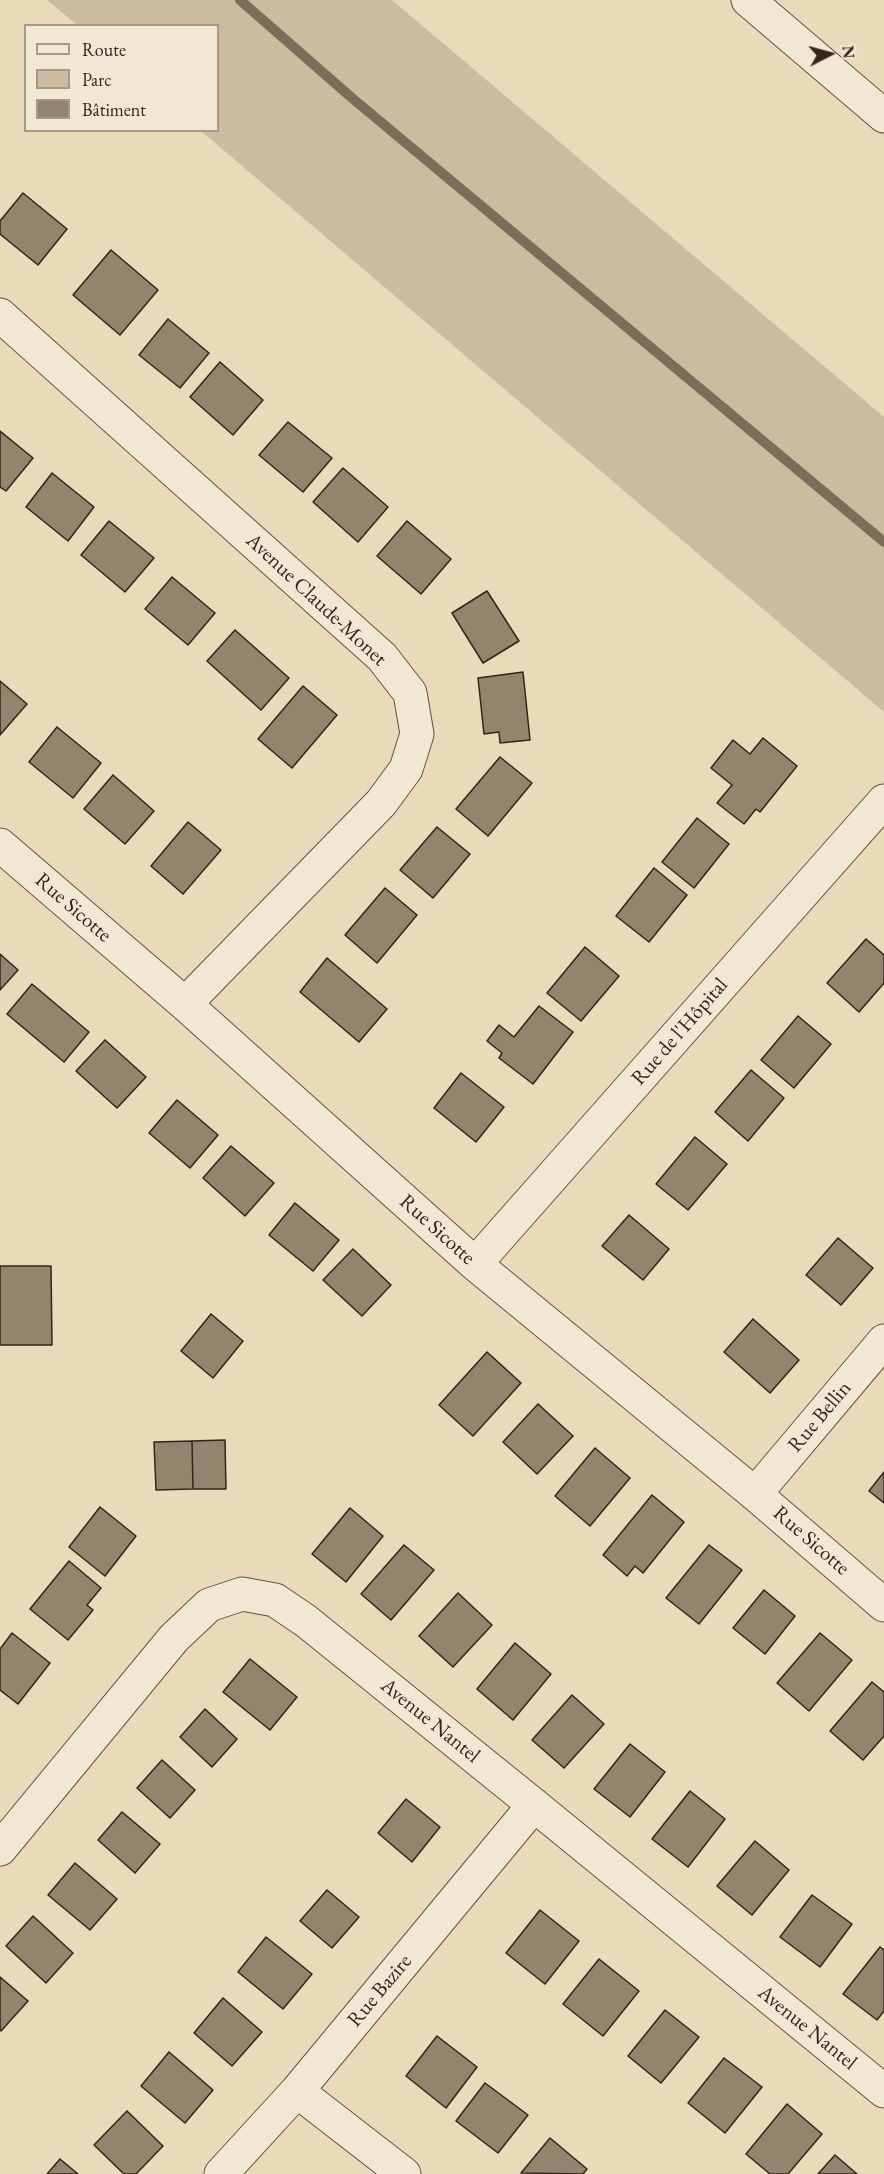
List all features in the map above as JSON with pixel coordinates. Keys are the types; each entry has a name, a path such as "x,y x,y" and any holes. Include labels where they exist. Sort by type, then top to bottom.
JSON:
{"street":[{"path":"748,0 884,116"},
{"name":"Avenue Claude-Monet","path":"0,315 382,657 410,693 417,734 406,769 381,803 185,1005"},
{"name":"Rue de l'Hôpital","path":"475,1264 884,801"},
{"name":"Rue Sicotte","path":"0,845 185,1005 475,1264 755,1494 884,1605"},
{"name":"Rue Bellin","path":"755,1494 884,1341"},
{"name":"Avenue Nantel","path":"0,1849 174,1638 209,1605 242,1594 275,1600 306,1621 884,2091"},
{"name":"Rue Bazire","path":"221,2174 297,2091 534,1805"},
{"path":"297,2091 404,2174"}],"green space":[{"path":"47,0 392,0 884,417 884,712 202,132 219,132 219,24 76,24"}],"building":[{"path":"23,193 67,229 38,265 0,234 0,221"},
{"path":"111,250 158,290 120,335 73,295"},
{"path":"168,319 209,353 180,388 139,355"},
{"path":"220,362 263,400 233,435 190,397"},
{"path":"288,422 332,458 303,492 259,455"},
{"path":"0,431 33,458 6,491 0,487"},
{"path":"343,468 388,507 358,542 313,502"},
{"path":"52,473 94,507 68,541 26,507"},
{"path":"109,521 154,558 125,592 81,555"},
{"path":"407,521 451,559 421,594 377,556"},
{"path":"172,577 215,613 188,645 145,609"},
{"path":"487,591 519,641 483,663 452,613"},
{"path":"235,630 289,678 261,710 207,661"},
{"path":"523,672 530,740 500,743 499,732 484,734 478,678"},
{"path":"0,681 27,704 0,735"},
{"path":"303,686 337,715 292,768 258,739"},
{"path":"57,727 101,763 73,798 29,762"},
{"path":"763,738 797,766 760,812 756,809 744,824 717,803 732,785 711,768 733,740 750,754"},
{"path":"500,757 532,783 488,836 456,809"},
{"path":"113,775 154,811 125,844 84,809"},
{"path":"697,818 729,844 694,888 662,862"},
{"path":"188,822 221,850 183,894 151,866"},
{"path":"437,827 470,854 433,898 400,870"},
{"path":"654,868 687,895 649,942 616,916"},
{"path":"385,888 417,915 377,963 345,935"},
{"path":"866,939 884,955 884,983 859,1012 827,983"},
{"path":"585,947 619,976 581,1021 547,993"},
{"path":"0,954 18,970 0,990"},
{"path":"327,958 387,1009 359,1042 300,992"},
{"path":"32,984 89,1032 64,1062 7,1014"},
{"path":"539,1006 573,1032 533,1084 499,1058 502,1053 487,1041 499,1025 514,1037"},
{"path":"798,1016 831,1044 794,1088 761,1060"},
{"path":"105,1040 146,1077 117,1108 76,1071"},
{"path":"751,1070 784,1098 748,1141 715,1112"},
{"path":"461,1073 504,1107 476,1142 434,1108"},
{"path":"177,1100 218,1135 190,1168 149,1133"},
{"path":"695,1137 727,1164 688,1210 656,1184"},
{"path":"231,1146 274,1183 245,1216 203,1178"},
{"path":"295,1203 339,1240 313,1271 269,1235"},
{"path":"629,1215 669,1249 643,1280 602,1246"},
{"path":"838,1238 873,1268 841,1305 806,1275"},
{"path":"353,1249 391,1285 362,1316 323,1280"},
{"path":"0,1266 51,1266 52,1345 0,1345"},
{"path":"211,1314 243,1341 213,1378 181,1351"},
{"path":"753,1319 799,1360 770,1393 724,1352"},
{"path":"487,1352 521,1383 473,1436 439,1405"},
{"path":"538,1404 573,1436 537,1474 503,1442"},
{"path":"225,1440 226,1489 193,1489 192,1441"},
{"path":"192,1441 193,1489 156,1490 154,1442"},
{"path":"595,1448 630,1478 590,1526 555,1496"},
{"path":"884,1472 884,1503 869,1491"},
{"path":"652,1495 684,1522 643,1573 635,1566 627,1576 603,1555"},
{"path":"100,1507 136,1536 105,1576 69,1547"},
{"path":"350,1508 383,1536 346,1582 312,1554"},
{"path":"404,1545 434,1570 391,1620 361,1594"},
{"path":"709,1545 742,1570 699,1624 666,1598"},
{"path":"69,1561 101,1588 87,1605 93,1610 68,1640 30,1609"},
{"path":"764,1590 795,1616 765,1654 733,1628"},
{"path":"458,1593 492,1625 453,1667 419,1636"},
{"path":"12,1633 50,1663 18,1704 0,1690 0,1649"},
{"path":"820,1633 852,1660 809,1711 777,1683"},
{"path":"515,1643 551,1674 513,1720 477,1689"},
{"path":"250,1659 297,1697 270,1730 223,1692"},
{"path":"872,1682 884,1692 884,1736 863,1760 830,1731"},
{"path":"572,1695 604,1724 564,1768 532,1740"},
{"path":"205,1709 237,1739 212,1767 180,1737"},
{"path":"630,1744 665,1772 630,1817 594,1789"},
{"path":"162,1760 195,1790 170,1818 137,1788"},
{"path":"690,1791 725,1819 688,1867 652,1839"},
{"path":"406,1799 440,1827 412,1862 378,1833"},
{"path":"122,1812 160,1844 135,1873 98,1840"},
{"path":"755,1841 789,1870 752,1915 717,1886"},
{"path":"75,1863 117,1899 90,1930 48,1895"},
{"path":"327,1890 359,1917 332,1948 300,1921"},
{"path":"812,1895 852,1924 820,1967 780,1937"},
{"path":"540,1910 579,1941 545,1984 506,1953"},
{"path":"33,1916 73,1953 46,1983 6,1946"},
{"path":"266,1937 312,1974 283,2009 238,1972"},
{"path":"880,1947 884,1950 884,2011 877,2020 843,1994"},
{"path":"599,1959 639,1991 603,2036 563,2004"},
{"path":"0,1977 28,2001 1,2031 0,2029"},
{"path":"223,1998 262,2032 232,2066 194,2033"},
{"path":"665,2010 699,2037 661,2083 628,2056"},
{"path":"437,2036 477,2067 446,2108 406,2076"},
{"path":"169,2052 213,2090 185,2123 141,2086"},
{"path":"724,2058 762,2087 725,2133 688,2103"},
{"path":"485,2083 528,2115 498,2153 456,2121"},
{"path":"787,2104 822,2134 788,2174 770,2174 746,2154"},
{"path":"127,2111 163,2146 136,2174 124,2174 94,2145"},
{"path":"550,2138 587,2169 583,2174 521,2173"},
{"path":"835,2155 857,2174 818,2174"},
{"path":"60,2159 78,2174 47,2174"}],"waterway":[{"path":"240,0 352,98 884,542"}]}
